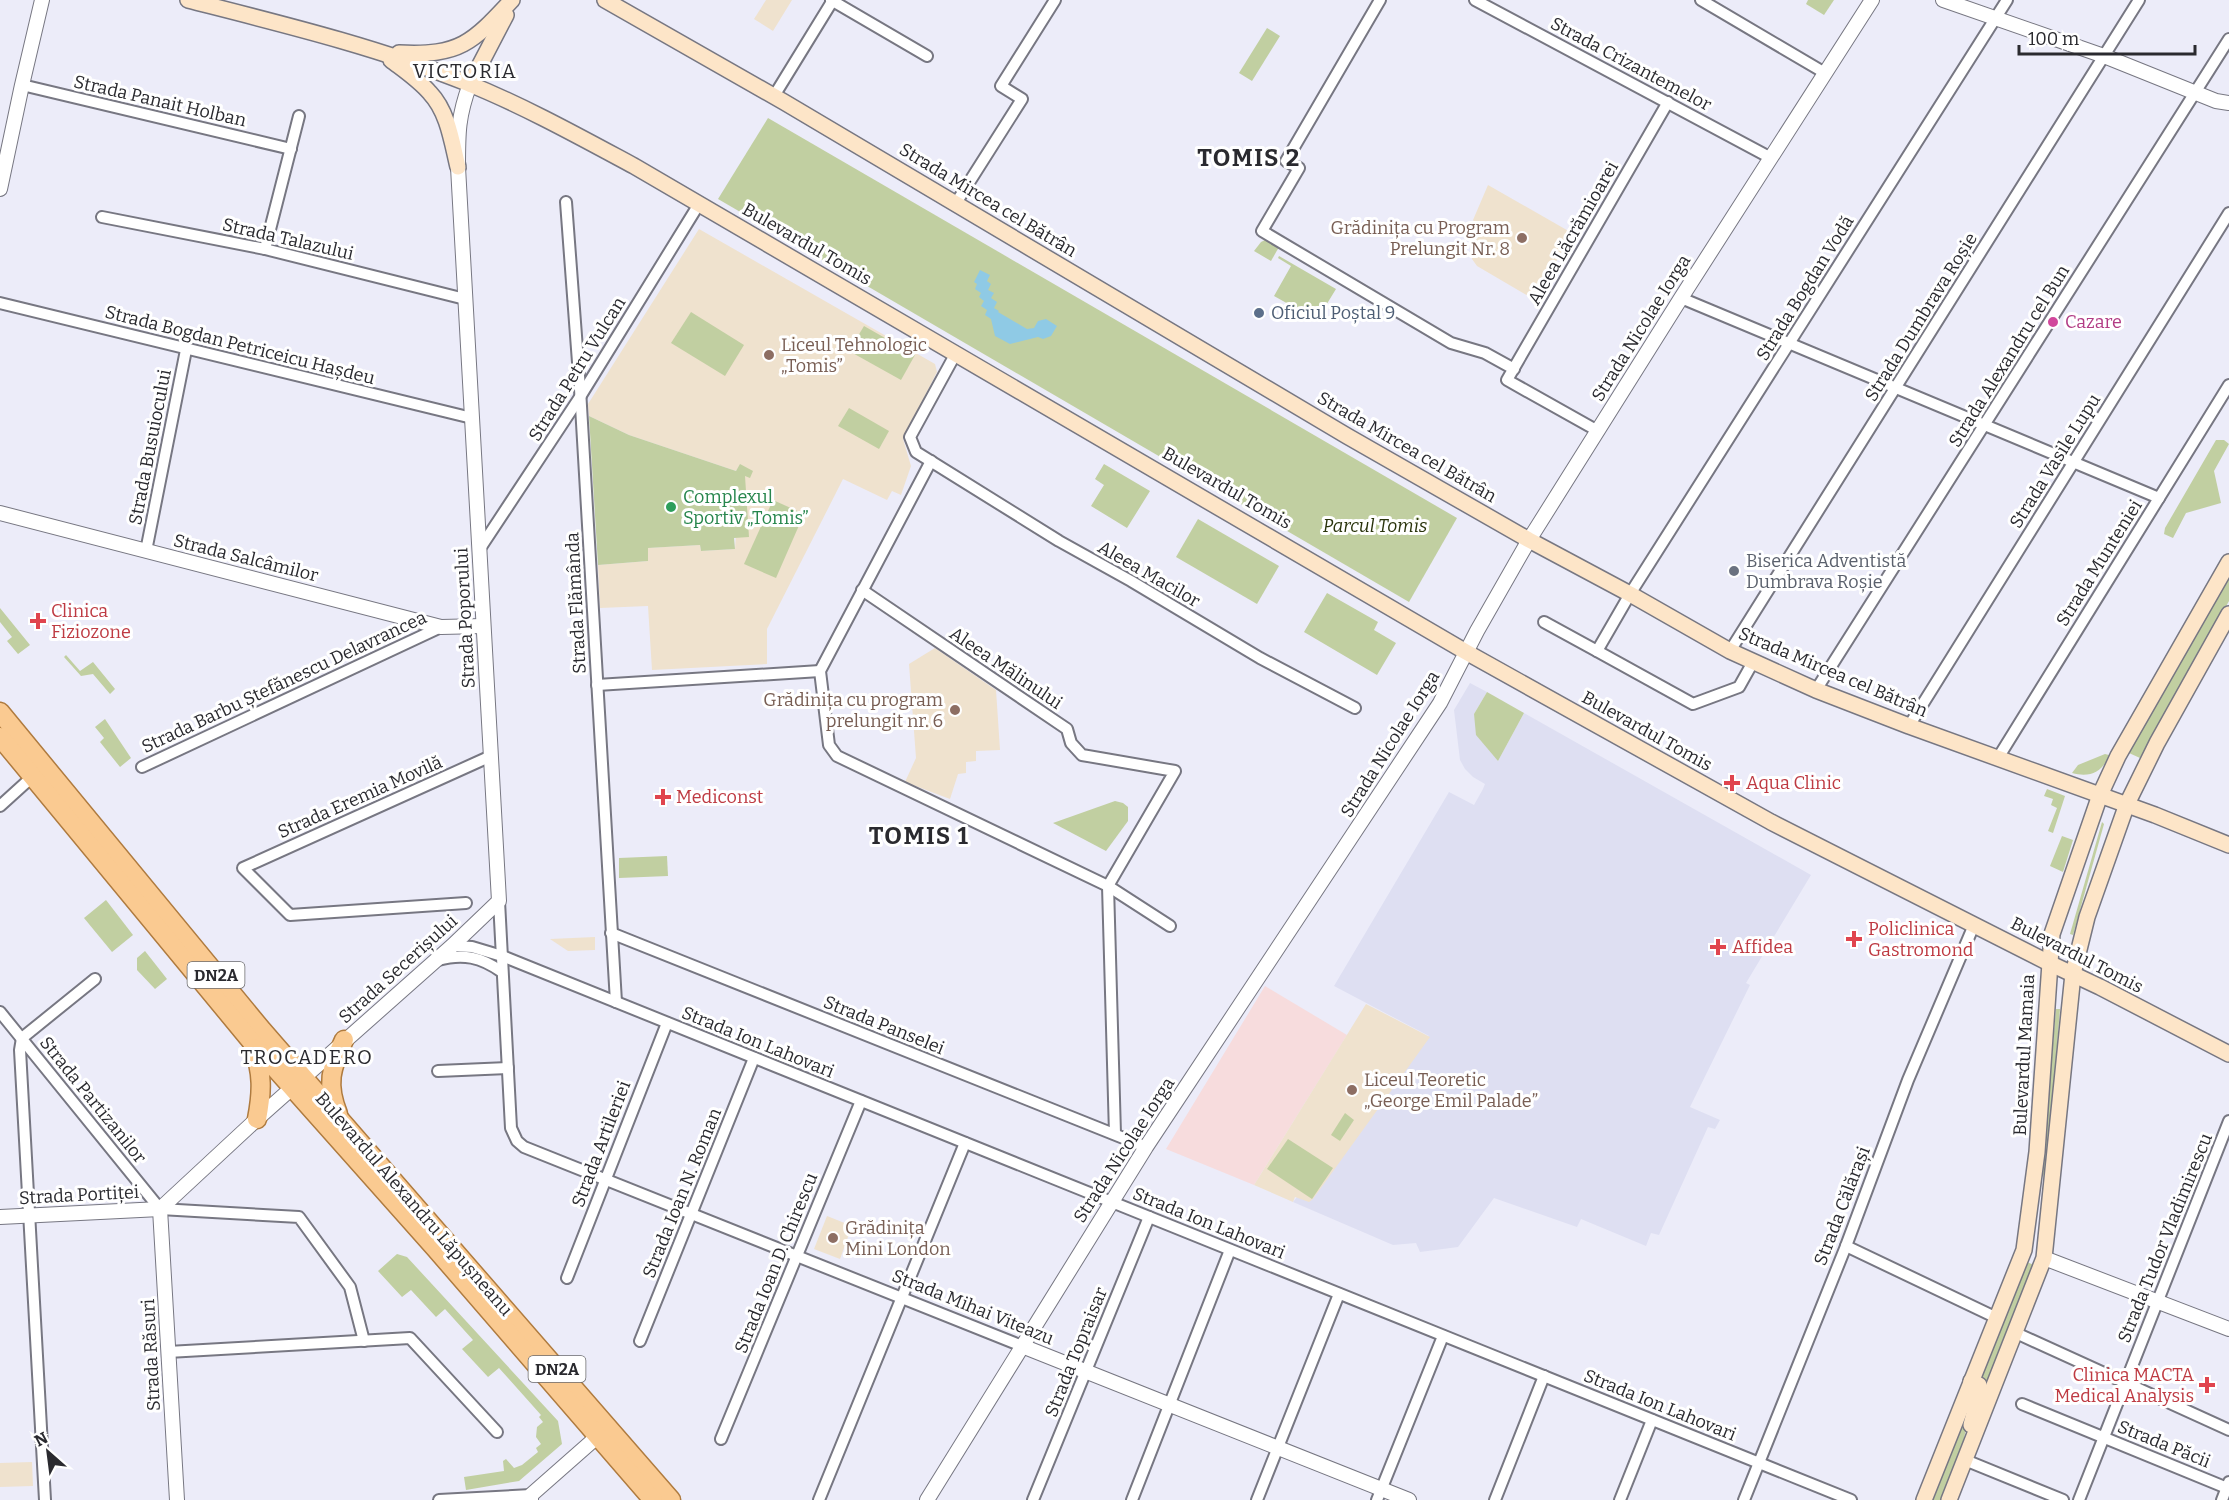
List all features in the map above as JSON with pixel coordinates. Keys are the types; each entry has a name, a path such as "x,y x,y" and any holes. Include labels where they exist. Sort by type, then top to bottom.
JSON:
{"main road":[{"name":"Bulevardul Tomis","path":"188,0 381,52 470,84 634,166 1466,652 1771,822 2229,1054"},
{"path":"381,52 427,54 458,47 473,39 513,0"},
{"path":"470,84 513,0"},
{"name":"Strada Mircea cel Bătrân","path":"605,0 774,96 1347,436 1730,651 1816,690 2127,804 2229,845"},
{"path":"381,52 421,84 438,103 447,124 458,166"},
{"name":"Bulevardul Mamaia","path":"1923,1500 2024,1250 2037,1152 2052,934 2100,795 2121,751 2229,562"},
{"name":"Bulevardul Mamaia","path":"1948,1500 2044,1258 2073,974 2085,926 2127,804 2163,733 2229,614"},
{"name":"Bulevardul Alexandru Lăpușneanu","path":"0,712 170,920 298,1083 435,1248 654,1500"},
{"name":"Bulevardul Alexandru Lăpușneanu","path":"0,737 250,1041 341,1121 671,1500"},
{"path":"341,1121 330,1082 335,1060 344,1040"},
{"path":"250,1041 260,1067 262,1081 257,1119"},
{"path":"2024,1250 2044,1258"},
{"path":"1963,1465 1965,1446 1980,1391 1979,1385 1971,1381"}],"street":[{"path":"0,189 42,0"},
{"path":"774,96 832,0 927,56"},
{"path":"956,203 1022,99 1000,86 1055,0"},
{"path":"1380,0 1286,161 1299,168 1262,231 1451,343 1485,353 1514,369"},
{"name":"Strada Crizantemelor","path":"1475,0 1771,158"},
{"path":"1701,0 1825,73"},
{"name":"Strada Nicolae Iorga","path":"927,1500 1146,1146 1445,695 1466,652 1529,540 1872,0"},
{"path":"1943,0 2104,56 2196,93 2229,103"},
{"name":"Strada Bogdan Vodă","path":"1597,651 1630,594 2007,0"},
{"name":"Strada Dumbrava Roșie","path":"1730,651 2139,0"},
{"name":"Strada Alexandru cel Bun","path":"1816,690 2229,39"},
{"name":"Strada Poporului","path":"470,84 461,108 458,126 458,166 511,1128 517,1141 524,1147"},
{"name":"Strada Panait Holban","path":"22,85 291,148"},
{"name":"Aleea Lăcrămioarei","path":"1598,431 1507,380 1668,102"},
{"path":"265,249 299,116"},
{"name":"Strada Flămânda","path":"566,202 580,397 616,1002"},
{"name":"Strada Petru Vulcan","path":"479,550 580,397 699,204"},
{"name":"Strada Vasile Lupu","path":"1909,726 2229,213"},
{"name":"Strada Talazului","path":"102,217 265,249 465,299"},
{"path":"1681,298 2159,498"},
{"name":"Strada Bogdan Petriceicu Hașdeu","path":"0,303 472,418"},
{"name":"Strada Busuiocului","path":"146,551 186,350"},
{"path":"957,353 910,437 916,452 931,461 820,671 829,745 837,756 1108,886 1170,926"},
{"name":"Strada Munteniei","path":"1998,758 2229,385"},
{"name":"Aleea Macilor","path":"931,461 1059,541 1260,658 1355,708"},
{"name":"Strada Salcâmilor","path":"0,513 441,627 483,626"},
{"name":"Aleea Mălinului","path":"862,590 1067,729 1071,743 1082,755 1175,771 1108,886"},
{"path":"1544,622 1693,704 1739,687 1753,662"},
{"name":"Strada Barbu Ștefănescu Delavrancea","path":"142,768 441,627"},
{"path":"597,685 820,671"},
{"name":"Strada Eremia Movilă","path":"466,903 290,915 243,868 491,756"},
{"path":"0,806 32,777"},
{"path":"1108,886 1114,1134"},
{"name":"Strada Secerișului","path":"160,1209 499,901"},
{"name":"Strada Călărași","path":"1744,1500 1846,1246 1908,1080 1974,925"},
{"name":"Strada Panselei","path":"611,933 1146,1146"},
{"name":"Strada Ion Lahovari","path":"452,946 472,947 502,956 1851,1500"},
{"path":"435,961 453,956 472,957 490,963 502,972"},
{"path":"45,1500 20,1050 22,1038 95,979"},
{"name":"Strada Partizanilor","path":"0,1012 160,1209"},
{"name":"Strada Artileriei","path":"567,1278 667,1023"},
{"name":"Strada Ioan N. Roman","path":"640,1341 754,1058"},
{"path":"438,1071 508,1068"},
{"name":"Strada Ioan D. Chirescu","path":"721,1439 861,1101"},
{"name":"Strada Tudor Vladimirescu","path":"2079,1500 2229,1121"},
{"path":"819,1500 965,1143"},
{"name":"Strada Mihai Viteazu","path":"524,1147 1170,1404 1278,1448 1380,1495 1409,1500"},
{"path":"160,1209 299,1217 350,1287 364,1341"},
{"name":"Strada Portiței","path":"0,1218 160,1209"},
{"name":"Strada Răsuri","path":"160,1209 177,1500"},
{"name":"Strada Topraisar","path":"1033,1500 1149,1217"},
{"path":"1846,1246 1997,1318"},
{"path":"1132,1500 1230,1250"},
{"path":"2044,1258 2229,1329"},
{"path":"1257,1500 1340,1294"},
{"path":"2016,1333 2229,1430"},
{"path":"1380,1495 1443,1336"},
{"path":"168,1352 410,1338 497,1432"},
{"path":"1496,1500 1545,1376"},
{"name":"Strada Păcii","path":"2022,1404 2228,1485"},
{"path":"1620,1500 1652,1420"},
{"path":"439,1500 531,1498 598,1436"},
{"path":"1963,1465 2063,1500"},
{"path":"2222,1500 2228,1485"}],"shaded area":[{"path":"766,0 792,0 773,31 754,19"},
{"name":"Grădinița cu Program Prelungit Nr. 8","path":"1488,185 1572,233 1535,300 1477,266 1472,259 1471,243 1478,227 1473,220"},
{"path":"699,229 935,364 937,372 903,439 911,466 901,495 892,491 887,500 843,479 767,629 767,664 652,670 648,606 600,608 598,565 648,561 647,548 700,545 701,551 735,549 741,464 736,471 629,435 589,416 588,404"},
{"name":"Grădinița cu program prelungit nr. 6","path":"935,648 996,690 1000,750 976,751 976,761 966,762 966,773 958,774 950,799 905,782 916,758 909,664"},
{"path":"1470,683 1487,692 1474,714 1498,761 1524,713 1811,875 1746,983 1750,985 1690,1107 1720,1120 1715,1129 1708,1127 1659,1235 1651,1233 1646,1246 1581,1219 1577,1227 1494,1198 1458,1247 1420,1252 1416,1243 1393,1245 1293,1202 1429,1036 1334,986 1449,792 1474,805 1483,789 1485,784 1473,777 1460,760 1454,710"},
{"path":"595,937 595,950 568,951 550,939"},
{"path":"1265,986 1347,1035 1254,1185 1166,1149"},
{"name":"Liceul Teoretic „George Emil Palade”","path":"1366,1004 1430,1037 1313,1199 1309,1202 1295,1197 1293,1202 1254,1185"},
{"name":"Grădinița Mini London","path":"827,1216 852,1226 840,1259 814,1249"},
{"path":"32,1462 33,1486 0,1487 0,1463"}],"green space":[{"path":"1808,0 1834,0 1824,15 1806,4"},
{"path":"1267,28 1280,36 1252,81 1239,73"},
{"name":"Parcul Tomis","path":"768,118 1457,518 1409,602 718,199"},
{"path":"1265,240 1279,247 1271,261 1254,251"},
{"path":"1279,256 1336,289 1317,320 1274,296 1291,266 1278,258"},
{"path":"691,312 744,345 725,376 671,343"},
{"path":"864,326 915,355 901,380 849,351"},
{"path":"849,408 889,431 879,449 838,426"},
{"name":"Complexul Sportiv „Tomis”","path":"589,416 629,435 736,471 740,464 753,471 750,478 745,476 749,537 734,538 735,549 701,551 700,545 648,548 648,561 598,565"},
{"path":"2216,440 2224,440 2229,444 2214,471 2221,503 2186,513 2173,538 2164,534 2165,528"},
{"path":"1104,464 1150,491 1127,528 1091,506 1104,485 1095,479"},
{"path":"773,500 804,514 776,578 744,564"},
{"path":"1198,519 1279,566 1257,604 1176,557"},
{"path":"2229,579 2229,601 2140,758 2129,753 2200,627"},
{"path":"1327,593 1378,622 1374,630 1396,643 1377,675 1304,632"},
{"path":"0,608 30,645 18,654 7,641 12,637 0,622"},
{"path":"66,655 80,671 93,662 115,689 110,694 93,674 81,676 64,657"},
{"path":"1487,692 1524,713 1498,761 1476,735 1474,714"},
{"path":"105,719 131,758 120,767 100,742 104,738 95,727"},
{"path":"2105,754 2109,755 2106,761 2095,772 2085,775 2072,773 2078,765"},
{"path":"2047,789 2065,796 2053,833 2048,831 2057,808 2051,805 2053,799 2044,796"},
{"path":"1115,801 1128,807 1128,821 1106,851 1053,823"},
{"path":"2102,822 2104,824 2073,935 2070,934"},
{"path":"2062,836 2073,840 2063,872 2050,866"},
{"path":"667,856 668,876 619,878 619,858"},
{"path":"106,900 133,935 112,952 84,918"},
{"path":"145,951 167,979 155,989 137,970 137,958"},
{"path":"2056,1009 2060,1009 2053,1094 2057,1112 2041,1224 2044,1178 2042,1169"},
{"path":"1345,1113 1354,1120 1340,1141 1331,1135"},
{"path":"1288,1139 1333,1168 1312,1199 1267,1169"},
{"path":"397,1254 407,1257 558,1421 562,1444 519,1481 466,1490 464,1477 504,1471 503,1461 506,1459 514,1468 522,1465 538,1452 536,1448 541,1444 536,1437 537,1427 543,1422 539,1417 541,1415 499,1368 488,1377 462,1349 473,1340 445,1309 436,1317 411,1290 402,1297 378,1271"},
{"path":"2027,1262 2036,1266 1989,1383 1979,1378"},
{"path":"1977,1387 1957,1465 1943,1500 1932,1500"}],"water":[{"path":"980,270 990,275 987,281 991,284 988,290 994,293 991,298 997,302 994,308 998,312 1027,329 1034,328 1038,321 1046,319 1057,326 1051,336 1010,344 995,336 991,319 985,315 987,310 981,306 984,301 979,297 981,293 975,289 977,284 974,282"}],"place":[{"name":"Grădinița cu Program Prelungit Nr. 8","path":"1522,238"},
{"name":"Oficiul Poștal 9","path":"1259,313"},
{"name":"Cazare","path":"2053,322"},
{"name":"Liceul Tehnologic „Tomis”","path":"769,355"},
{"name":"Complexul Sportiv „Tomis”","path":"671,507"},
{"name":"Biserica Adventistă Dumbrava Roșie","path":"1734,571"},
{"name":"Clinica Fiziozone","path":"38,621"},
{"name":"Grădinița cu program prelungit nr. 6","path":"955,710"},
{"name":"Aqua Clinic","path":"1732,783"},
{"name":"Mediconst","path":"663,797"},
{"name":"Policlinica Gastromond","path":"1854,939"},
{"name":"Affidea","path":"1718,947"},
{"name":"Liceul Teoretic „George Emil Palade”","path":"1352,1090"},
{"name":"Grădinița Mini London","path":"833,1238"},
{"name":"Clinica MACTA Medical Analysis","path":"2207,1385"}],"district":[{"name":"VICTORIA","path":"465,71"},
{"name":"TOMIS 2","path":"1249,158"},
{"name":"TOMIS 1","path":"919,836"},
{"name":"TROCADERO","path":"307,1057"}]}
